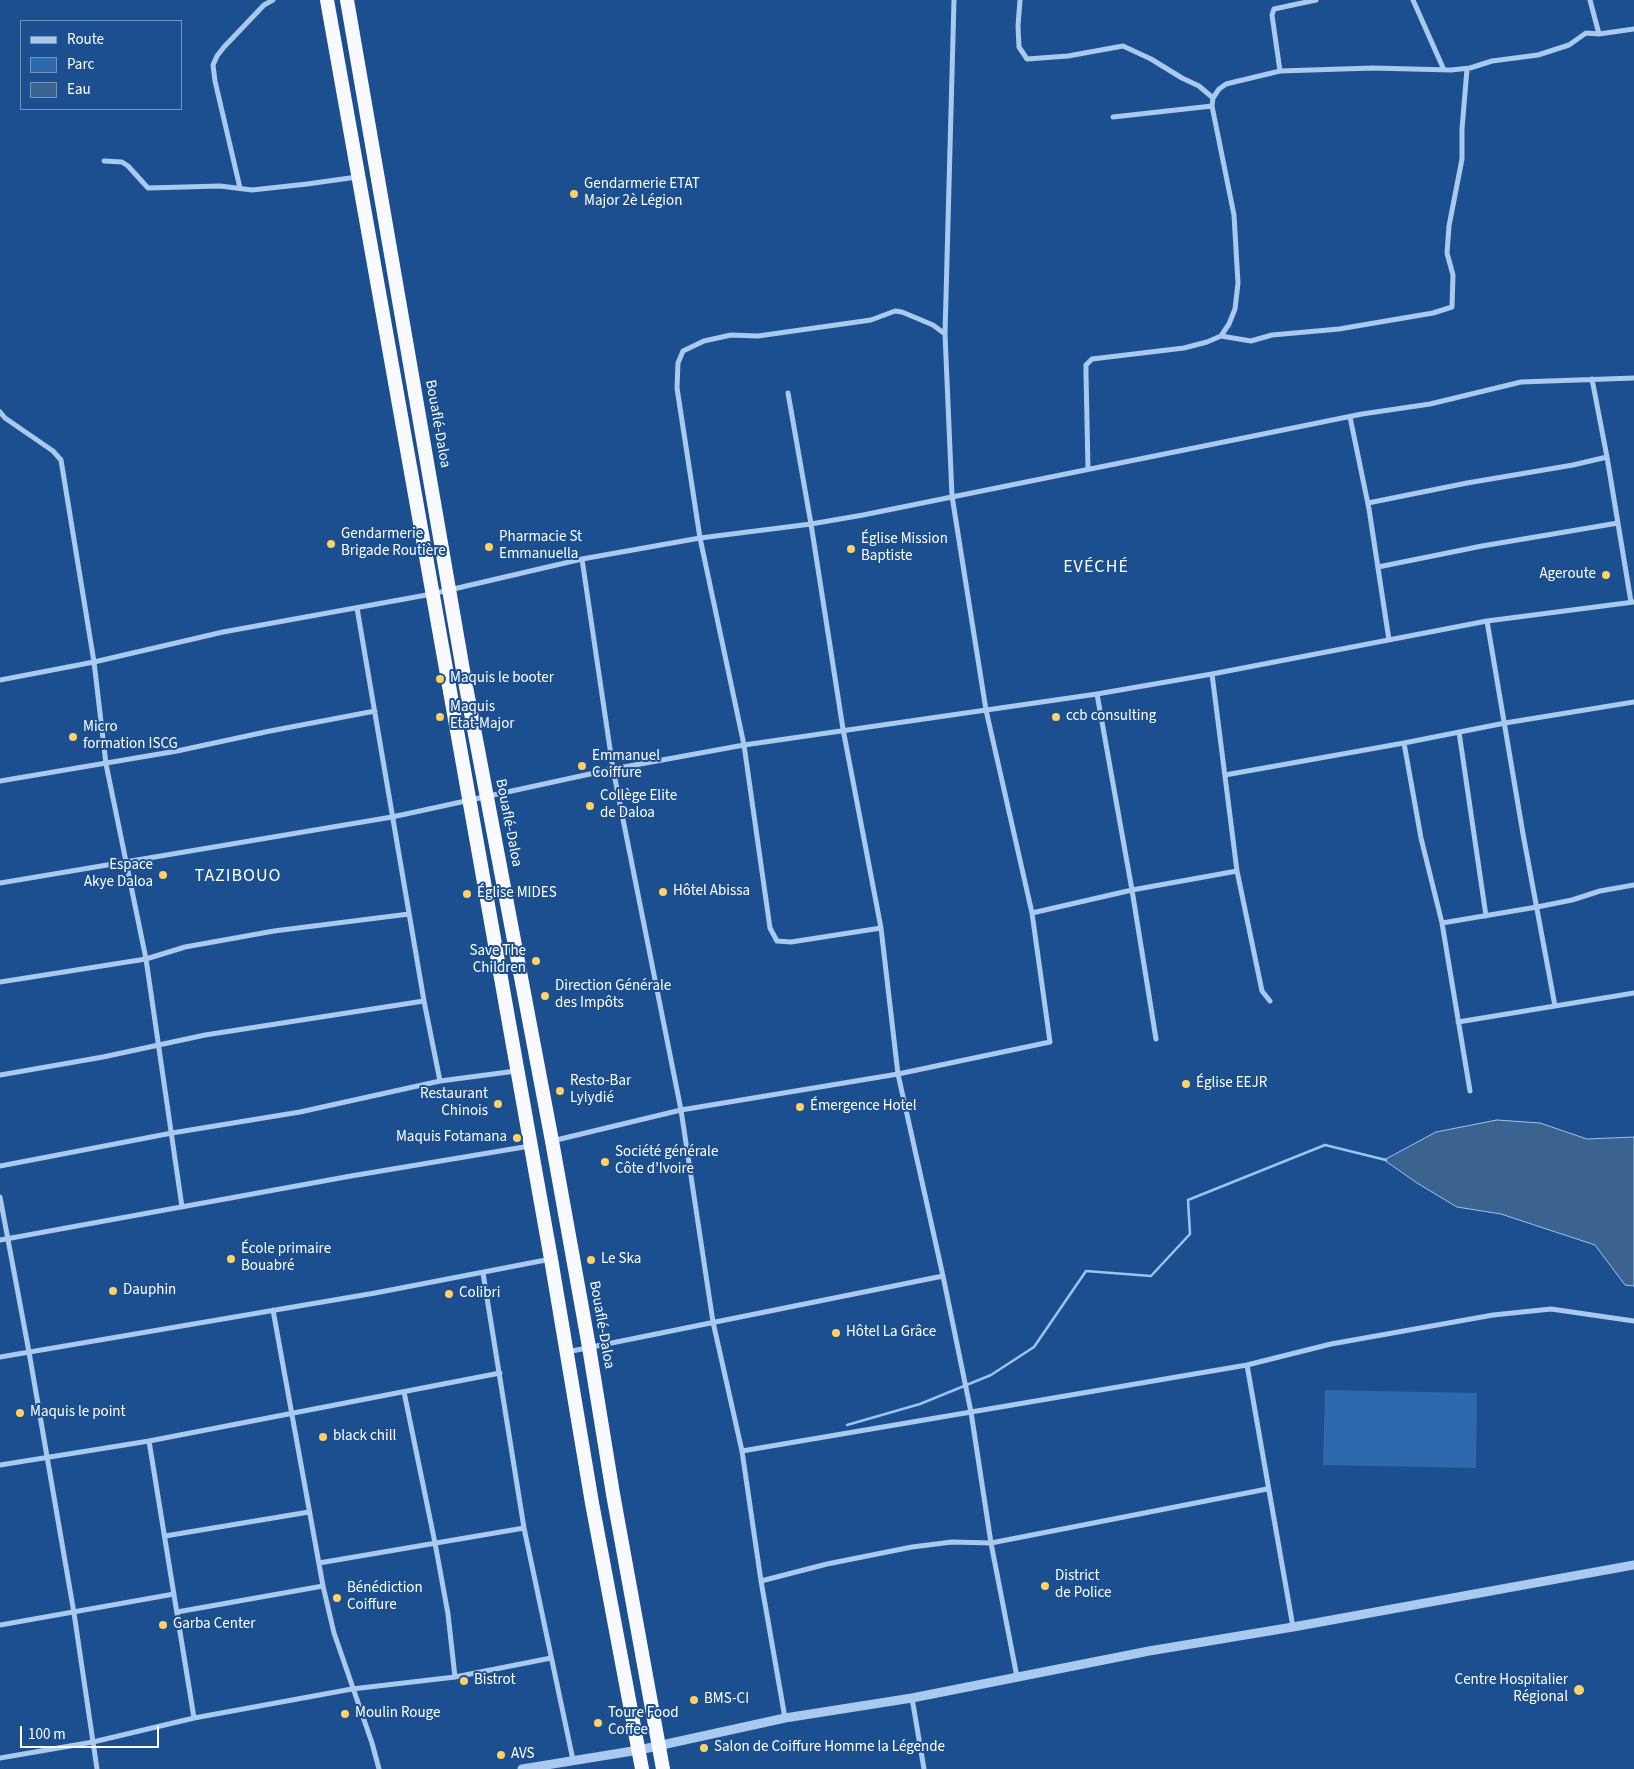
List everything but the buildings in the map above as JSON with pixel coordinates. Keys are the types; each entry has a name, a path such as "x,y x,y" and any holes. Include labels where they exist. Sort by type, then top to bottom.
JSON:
{"highway":[{"path":"327,0 551,1259 592,1503 642,1769"},
{"name":"Bouaflé-Daloa","path":"347,0 449,590 552,1141 589,1347 612,1494 663,1769"}],"street":[{"path":"240,188 213,65 224,47 264,5 273,0"},
{"path":"552,1141 681,1110 898,1074 1050,1042 1032,913 986,710 952,496 945,334 954,0"},
{"path":"1020,0 1019,46 1027,59 1068,56 1123,46 1151,59 1199,86 1213,98"},
{"path":"1280,72 1272,15 1274,9 1318,0"},
{"path":"1413,0 1444,70"},
{"path":"1590,0 1599,34"},
{"path":"1088,469 1086,365 1088,362 1092,359 1184,348 1207,342 1221,336 1230,324 1235,309 1238,283 1234,216 1212,106 1213,98 1218,89 1226,84 1280,72 1373,68 1467,69 1492,61 1538,55 1568,45 1586,34 1634,29"},
{"path":"1221,336 1251,342 1272,335 1339,329 1434,313 1452,307 1453,275 1448,253 1449,226 1462,159 1462,128 1467,69"},
{"path":"1113,117 1212,106"},
{"path":"104,161 122,162 148,188 220,186 252,190 359,176"},
{"path":"881,928 791,942 777,941 770,928 744,745 700,538 677,388 678,364 683,351 704,341 731,335 758,336 871,320 895,311 933,325 945,334"},
{"path":"0,680 94,662 223,632 432,594 582,559 700,538 811,524 863,515 1350,417 1430,404 1521,382 1634,378"},
{"path":"0,883 392,817 613,769 744,745 843,729 1097,694 1487,621 1632,602 1592,379"},
{"path":"788,393 811,524 843,729 881,928 898,1074 971,1412 991,1543 1017,1677"},
{"path":"0,412 5,418 53,451 61,460 94,662 106,764 146,959 182,1207"},
{"path":"1350,417 1368,503 1389,640"},
{"path":"1368,503 1467,483 1574,465 1607,457"},
{"path":"1378,567 1482,546 1618,523"},
{"path":"582,559 613,769 681,1110 713,1322 742,1451 785,1718"},
{"path":"357,608 408,914 440,1081"},
{"path":"1487,621 1555,1006"},
{"path":"1212,674 1237,871 1262,992 1270,1001"},
{"path":"1097,694 1156,1039"},
{"path":"1225,775 1504,723 1634,702"},
{"path":"0,781 106,764 375,711"},
{"path":"1459,732 1486,916"},
{"path":"1404,743 1421,838 1442,924 1470,1091"},
{"path":"1032,913 1132,890 1237,871"},
{"path":"1442,924 1572,900 1600,891 1634,885"},
{"path":"0,982 146,959 185,947 274,931 408,914"},
{"path":"1458,1022 1634,992"},
{"path":"0,1074 103,1057 205,1035 424,1001"},
{"path":"0,1166 172,1133 300,1112 440,1081 517,1071"},
{"path":"0,1240 351,1176 530,1146"},
{"path":"0,1197 30,1352 74,1613 97,1769"},
{"path":"0,1357 482,1273 551,1259"},
{"path":"482,1273 500,1373 524,1528 573,1760"},
{"path":"567,1352 943,1276"},
{"path":"742,1451 1247,1365 1331,1344 1493,1315 1551,1309 1634,1321"},
{"path":"273,1310 323,1586 334,1632 379,1769"},
{"path":"1247,1365 1293,1627"},
{"path":"0,1465 149,1441 500,1373"},
{"path":"404,1392 448,1614 455,1677"},
{"path":"149,1441 194,1718"},
{"path":"762,1581 827,1564 912,1547 952,1542 991,1543 1268,1489"},
{"path":"165,1536 309,1512"},
{"path":"319,1563 524,1528"},
{"path":"522,1769 638,1750 785,1718 912,1698 1149,1651 1293,1627 1634,1565"},
{"path":"177,1612 323,1586"},
{"path":"0,1626 174,1594"},
{"path":"0,1758 92,1742 194,1718 352,1689 455,1677 551,1658"},
{"path":"912,1698 924,1769"}],"green space":[{"path":"1325,1390 1477,1393 1476,1468 1323,1465"}],"water":[{"path":"1497,1120 1540,1123 1587,1139 1634,1137 1634,1286 1625,1285 1595,1245 1501,1214 1457,1207 1384,1160 1436,1132"}],"waterway":[{"path":"847,1425 920,1404 991,1375 1034,1347 1086,1271 1151,1276 1190,1234 1188,1200 1325,1145 1386,1160"}],"place":[{"name":"Gendarmerie ETAT Major 2è Légion","path":"574,194"},
{"name":"Gendarmerie Brigade Routière","path":"331,544"},
{"name":"Pharmacie St Emmanuella","path":"489,547"},
{"name":"Église Mission Baptiste","path":"851,549"},
{"name":"Ageroute","path":"1606,575"},
{"name":"Maquis le booter","path":"440,679"},
{"name":"Maquis Etat-Major","path":"440,717"},
{"name":"ccb consulting","path":"1056,717"},
{"name":"Micro formation ISCG","path":"73,737"},
{"name":"Emmanuel Coiffure","path":"582,766"},
{"name":"Collège Elite de Daloa","path":"590,806"},
{"name":"Espace Akye Daloa","path":"163,875"},
{"name":"Hôtel Abissa","path":"663,892"},
{"name":"Église MIDES","path":"467,894"},
{"name":"Save The Children","path":"536,961"},
{"name":"Direction Générale des Impôts","path":"545,996"},
{"name":"Église EEJR","path":"1186,1084"},
{"name":"Resto-Bar Lylydié","path":"560,1091"},
{"name":"Restaurant Chinois","path":"498,1104"},
{"name":"Émergence Hotel","path":"800,1107"},
{"name":"Maquis Fotamana","path":"517,1138"},
{"name":"Société générale Côte d’Ivoire","path":"605,1162"},
{"name":"École primaire Bouabré","path":"231,1259"},
{"name":"Le Ska","path":"591,1260"},
{"name":"Dauphin","path":"113,1291"},
{"name":"Colibri","path":"449,1294"},
{"name":"Hôtel La Grâce","path":"836,1333"},
{"name":"Maquis le point","path":"20,1413"},
{"name":"black chill","path":"323,1437"},
{"name":"District de Police","path":"1045,1586"},
{"name":"Bénédiction Coiffure","path":"337,1598"},
{"name":"Garba Center","path":"163,1625"},
{"name":"Bistrot","path":"464,1681"},
{"name":"Centre Hospitalier Régional","path":"1579,1690"},
{"name":"BMS-CI","path":"694,1700"},
{"name":"Moulin Rouge","path":"345,1714"},
{"name":"Toure Food Coffee","path":"598,1723"},
{"name":"Salon de Coiffure Homme la Légende","path":"704,1748"},
{"name":"AVS","path":"501,1755"}],"district":[{"name":"EVÉCHÉ","path":"1096,568"},
{"name":"TAZIBOUO","path":"238,877"}]}
